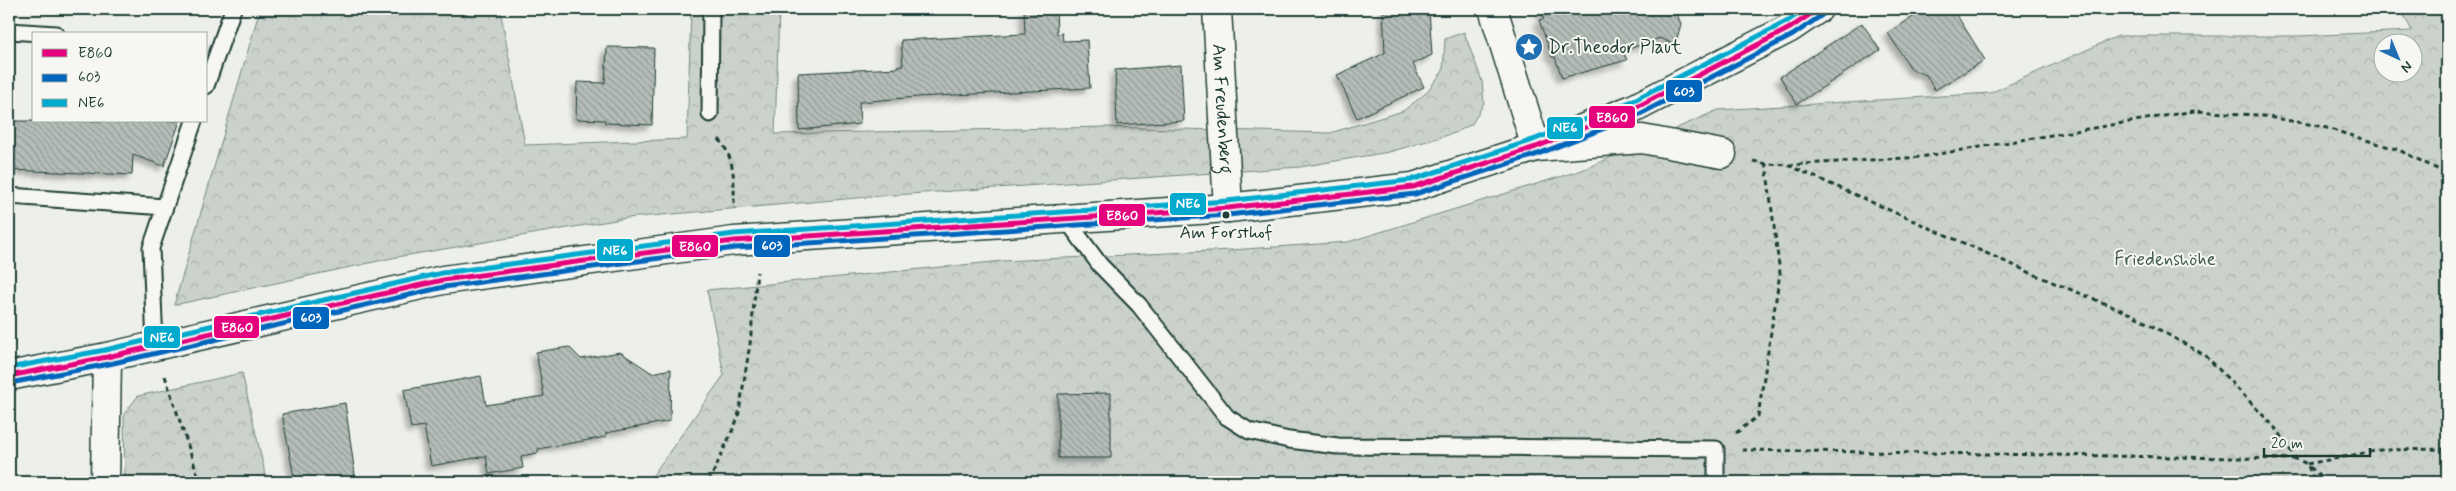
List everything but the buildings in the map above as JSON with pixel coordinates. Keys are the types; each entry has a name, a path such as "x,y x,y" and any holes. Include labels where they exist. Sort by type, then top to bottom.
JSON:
{"street":[{"name":"Am Freudenberg","path":"1217,9 1228,208"},
{"path":"1493,9 1536,148"},
{"path":"9,376 107,357 443,280 747,240 1228,208 1413,187 1536,148 1633,109 1790,28 1818,9"},
{"path":"1536,148 1642,138 1722,154"},
{"path":"106,482 107,357"}],"lane":[{"path":"208,75 214,42 233,9"},
{"path":"710,114 711,9"},
{"path":"9,31 32,32"},
{"path":"155,345 151,248 194,122"},
{"path":"9,196 165,207"},
{"path":"1066,220 1100,265 1140,305 1227,417 1249,431 1289,440 1338,446 1716,449 1716,482"}],"path":[{"path":"2296,459 2279,432 2206,356 2133,314 2040,277 1788,165 1921,157 2194,111 2257,115 2320,126 2399,150 2447,174"},
{"path":"709,482 738,418 750,344 747,240 733,165 725,146 711,129 710,114"},
{"path":"1716,449 1758,416 1780,273 1766,164"},
{"path":"155,345 200,482"},
{"path":"1716,449 2296,459 2307,464 2327,482"},
{"path":"2307,464 2380,450 2447,449"},
{"path":"2307,464 2315,482"}],"green space":[{"path":"260,9 500,9 525,145 687,139 691,9 779,9 775,134 1107,127 1330,133 1403,111 1425,94 1443,71 1445,39 1464,32 1482,81 1484,103 1472,124 1455,133 1389,152 1300,167 880,196 627,218 397,257 174,305"},
{"name":"Friedenshöhe","path":"2401,9 2447,9 2447,482 648,482 724,375 707,290 1003,261 1231,250 1348,242 1582,170 1718,110 1990,93 2118,36 2299,36 2374,33 2374,82 2424,82 2424,32 2389,32 2412,31"},
{"path":"242,373 267,482 125,482 124,414 138,396"}],"transit line":[{"name":"NE6","path":"9,368 105,350 442,273 734,234 1227,201 1411,180 1533,140 1630,102 1786,22 1805,9"},
{"name":"E860","path":"9,376 107,357 443,280 734,241 1228,208 1413,187 1536,147 1633,109 1790,28 1818,9"},
{"name":"603","path":"10,383 109,364 444,287 735,248 1228,215 1415,194 1538,154 1636,116 1793,35 1822,15"}],"place":[{"name":"Dr.Theodor Plaut","path":"1529,47"},
{"name":"Am Forsthof","path":"1226,215"}]}
